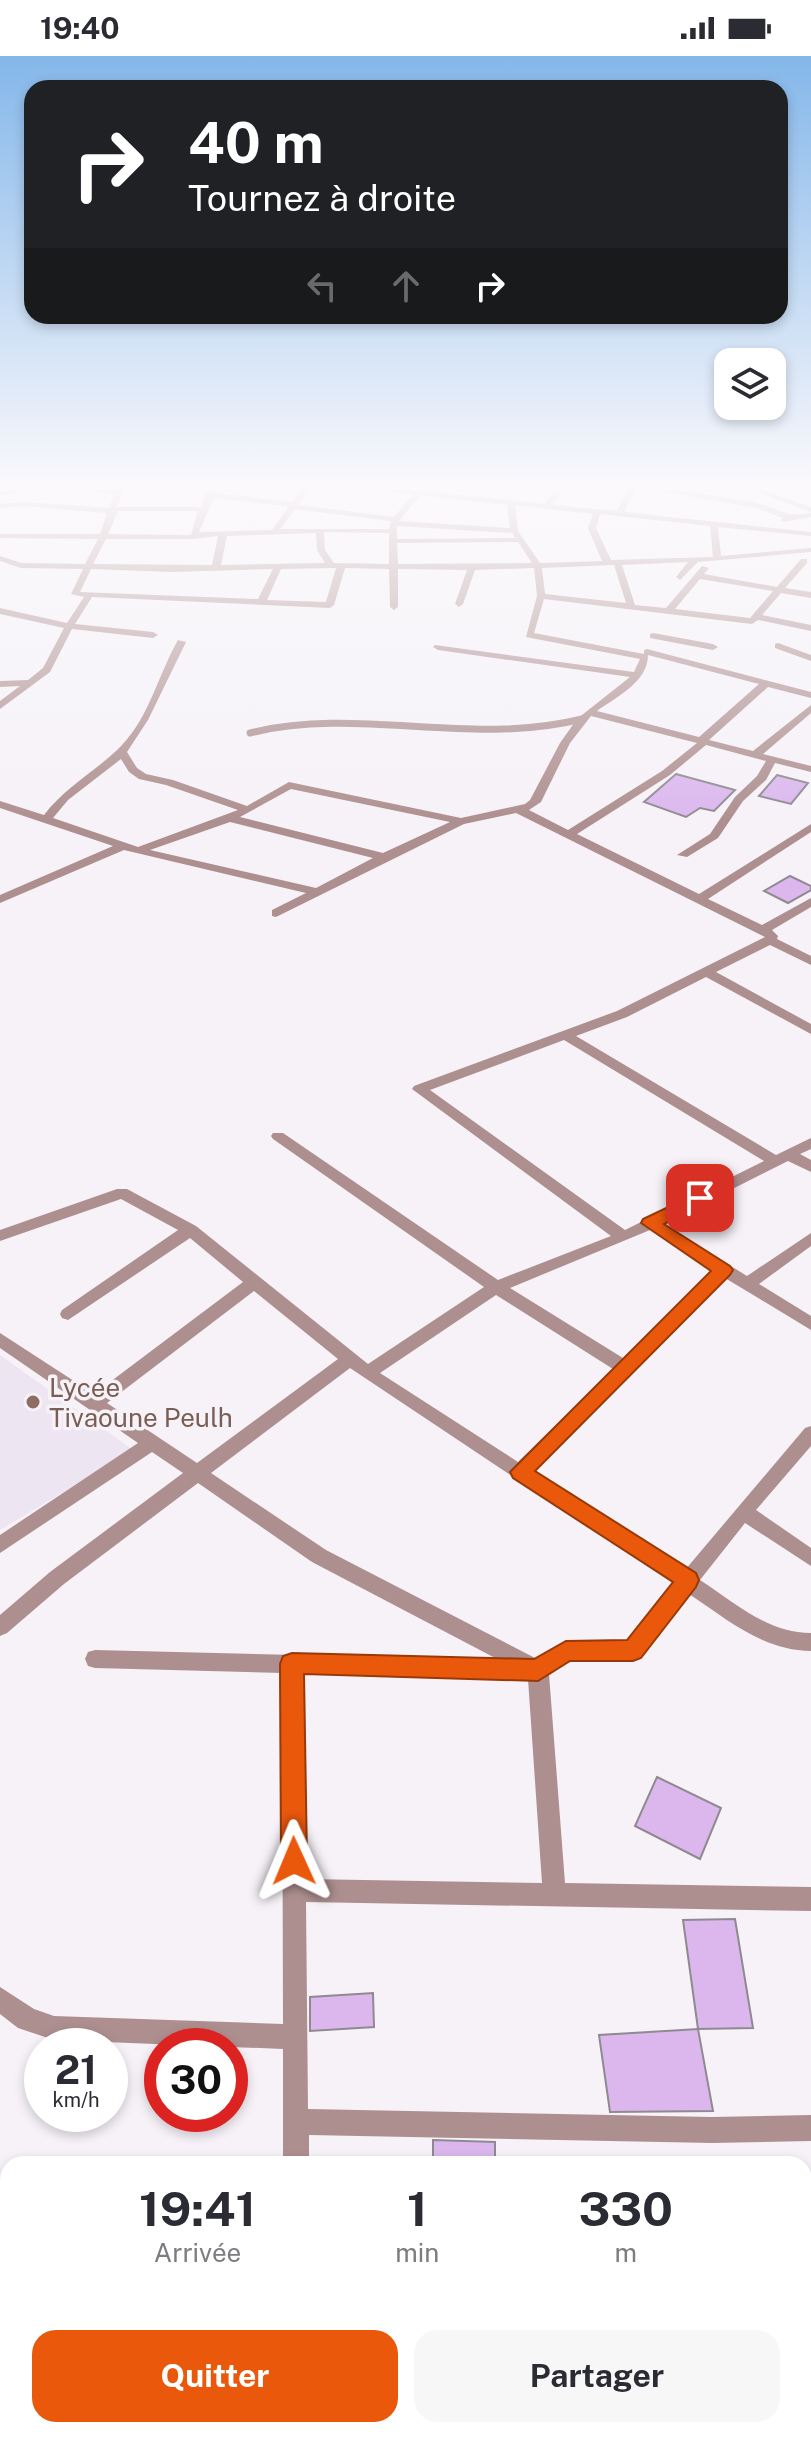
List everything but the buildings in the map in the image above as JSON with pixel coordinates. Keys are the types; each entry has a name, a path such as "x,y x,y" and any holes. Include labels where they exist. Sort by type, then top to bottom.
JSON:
{"street":[{"path":"0,706 47,670 86,600"},
{"path":"218,600 330,605 331,600"},
{"path":"394,600 394,607"},
{"path":"459,604 460,600"},
{"path":"540,600 529,635 646,655 811,695"},
{"path":"582,600 752,621 770,600"},
{"path":"629,600 631,605"},
{"path":"276,913 314,891 461,821 519,810 535,802 586,716 637,675 666,609 675,600"},
{"path":"0,611 69,626 153,635"},
{"path":"756,617 811,628"},
{"path":"653,636 713,647"},
{"path":"47,819 57,802 98,773 129,742 181,642"},
{"path":"778,646 811,658"},
{"path":"438,647 637,675"},
{"path":"0,684 27,683"},
{"path":"570,834 666,773 766,683"},
{"path":"755,755 811,708"},
{"path":"586,716 811,769"},
{"path":"121,751 133,770 143,777 169,782 248,810"},
{"path":"683,855 714,836 739,799 762,778 772,759"},
{"path":"139,851 248,810 289,785 461,821"},
{"path":"0,804 139,851 314,891"},
{"path":"519,810 700,899 811,961"},
{"path":"229,818 384,857"},
{"path":"700,899 811,827"},
{"path":"0,899 125,845"},
{"path":"624,1237 419,1089 622,1014 707,972 811,902"},
{"path":"707,972 811,1030"},
{"path":"565,1035 781,1157 811,1167"},
{"path":"278,1136 496,1287 625,1368"},
{"path":"367,1373 496,1287 624,1237 811,1143"},
{"path":"0,1236 122,1193 190,1230 367,1373 688,1580 766,1634 796,1642 811,1642"},
{"path":"650,1223 811,1324"},
{"path":"68,1314 190,1230"},
{"path":"747,1284 811,1238"},
{"path":"520,1472 723,1270"},
{"path":"94,1403 254,1282"},
{"path":"0,1339 319,1556 538,1670"},
{"path":"0,1627 57,1578 350,1359"},
{"path":"95,1659 538,1670 566,1651 633,1650 743,1512 811,1433"},
{"path":"0,1545 152,1443"},
{"path":"743,1512 811,1558"},
{"path":"292,1664 296,2156"},
{"path":"538,1670 554,1894"},
{"path":"294,1890 811,1899"},
{"path":"0,1999 27,2019 54,2028 295,2037"},
{"path":"296,2122 712,2130 811,2128"}],"lane":[{"path":"250,733 302,722 413,729 549,729 586,716"}],"shaded area":[{"name":"Lycée Tivaoune Peulh","path":"0,1355 133,1450 0,1530"}],"place":[{"name":"Lycée Tivaoune Peulh","path":"33,1402"}],"route":[{"path":"294,1861 292,1664 538,1670 566,1651 633,1650 688,1580 520,1472 723,1270 650,1223 700,1198"}]}
